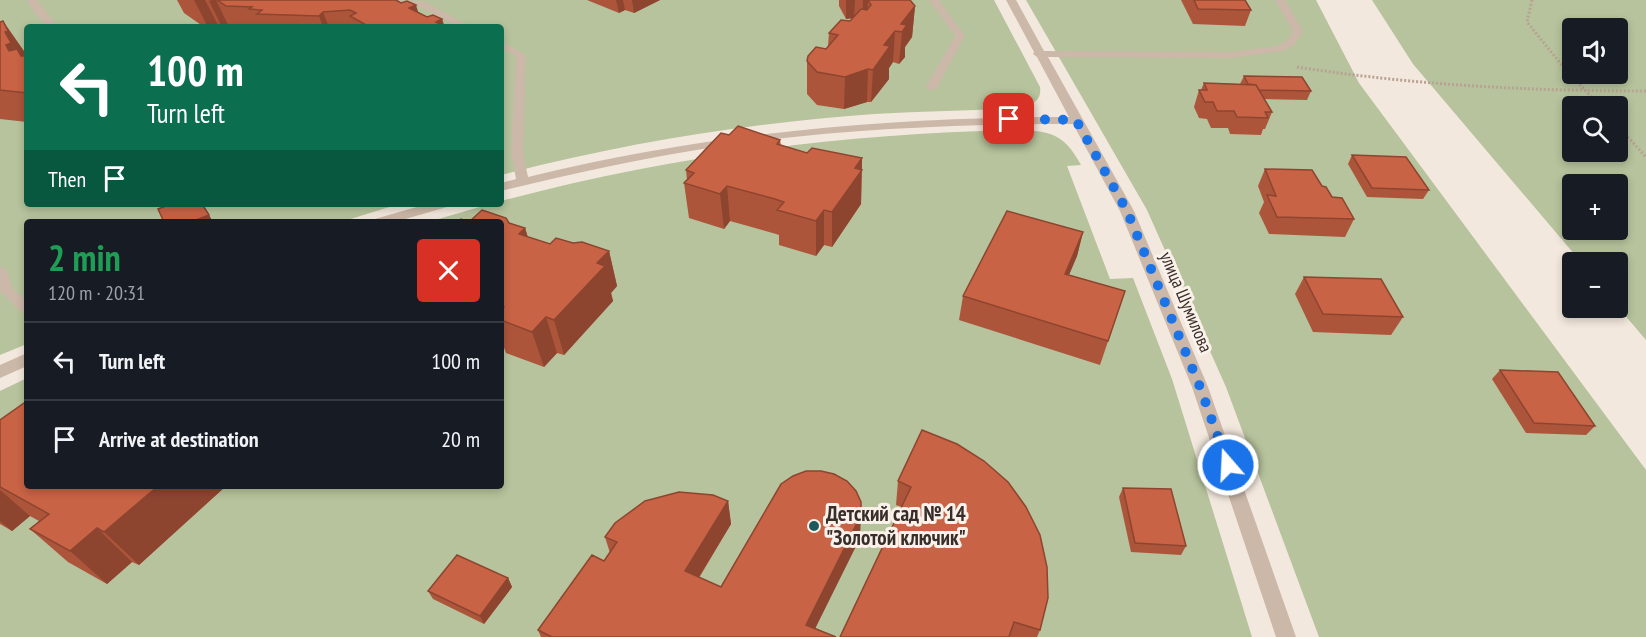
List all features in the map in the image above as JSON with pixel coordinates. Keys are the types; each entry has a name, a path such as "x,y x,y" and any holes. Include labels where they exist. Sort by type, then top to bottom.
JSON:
{"street":[{"path":"32,0 38,11 51,24"},
{"path":"374,0 420,3 461,24"},
{"path":"931,88 960,36 934,0"},
{"name":"улица Шумилова","path":"1011,0 1038,54 1127,211 1200,387 1287,637"},
{"path":"1038,54 1231,55 1280,49 1291,42 1298,31 1280,0"},
{"path":"504,46 521,55 517,153 523,182"},
{"path":"504,186 675,149 810,130 943,120 1076,120"},
{"path":"390,219 432,207"},
{"path":"0,271 8,291 24,306"},
{"path":"0,372 24,360"}],"path":[{"path":"1532,0 1527,22 1565,69 1591,96"},
{"path":"1289,65 1451,86 1587,92 1646,91"},
{"path":"1628,137 1646,157"}],"green space":[{"path":"0,0 994,0 1040,87 1039,96 1035,102 1019,108 874,114 733,129 593,153 504,174 504,24 24,24 24,207 389,207 351,219 24,219 24,345 0,355"},
{"path":"1026,0 1316,0 1359,83 1646,470 1646,637 1319,637 1226,387 1147,210"},
{"path":"1372,0 1646,0 1646,340 1627,318 1628,252 1573,252 1562,240 1628,240 1628,174 1562,174 1562,240 1413,64"},
{"path":"1013,130 1046,133 1068,146 1081,165 1067,166 1110,279 1133,278 1172,379 1252,637 0,637 0,391 24,379 24,489 504,489 504,219 438,219 480,207 504,207 504,200 564,185 691,160 819,142 948,132"}],"building":[{"path":"217,0 396,0 416,5 409,8 427,17 433,15 442,19 436,22 440,24 364,24 350,16 356,13 350,10 323,12 319,16 257,14 262,10 249,9 252,7 226,6"},
{"path":"868,0 910,0 915,6 901,24 907,25 902,32 895,31 884,45 890,46 873,70 868,69 845,77 817,72 807,61 808,56 816,47 826,49 838,35 829,33 841,20 850,21 861,9 867,10 871,5"},
{"path":"1194,0 1245,0 1251,10 1198,9"},
{"path":"3,21 8,31 5,32 11,43 6,45 9,51 17,49 21,56 24,56 24,93 0,90 0,22"},
{"path":"1244,76 1302,77 1311,91 1259,90 1256,85 1248,84"},
{"path":"1204,83 1256,85 1272,112 1265,112 1268,118 1237,117 1234,111 1217,111 1213,102 1205,102 1199,90 1207,90"},
{"path":"738,126 780,140 777,144 807,153 812,148 862,158 855,168 862,170 832,212 824,210 816,221 777,210 784,202 775,199 727,186 720,194 684,183 694,173 686,170 721,133 729,135"},
{"path":"1352,155 1406,157 1429,190 1372,188"},
{"path":"1265,169 1312,170 1332,197 1342,198 1354,219 1277,217 1267,195 1276,196"},
{"path":"204,207 209,215 199,219 163,219 158,209"},
{"path":"482,210 506,218 509,223 525,228 519,234 550,244 556,238 573,243 582,242 609,251 597,263 605,266 554,320 546,317 532,332 504,321 504,219 472,219"},
{"path":"1007,211 1083,232 1065,274 1125,291 1108,341 963,296"},
{"path":"1304,277 1381,279 1403,317 1323,314"},
{"path":"1500,370 1558,372 1595,426 1534,423"},
{"path":"24,403 24,489 154,489 104,532 97,528 70,551 30,529 49,514 0,487 0,420"},
{"path":"922,430 957,444 984,461 1008,482 1026,507 1040,535 1047,567 1048,598 1040,630 1014,622 1009,637 840,637 911,487 898,481"},
{"path":"806,471 834,474 847,481 856,491 861,502 861,515 806,625 836,637 552,637 538,630 592,555 604,561 617,542 605,537 615,523 645,501 679,492 713,495 728,501 685,571 721,587 781,484"},
{"path":"1123,488 1171,489 1186,546 1135,543"},
{"path":"457,555 508,578 480,616 428,591"}],"place":[{"name":"Детский сад № 14 \"Золотой ключик\"","path":"814,526"}],"route":[{"path":"1009,119 1076,120 1127,211 1200,387 1228,465"}]}
